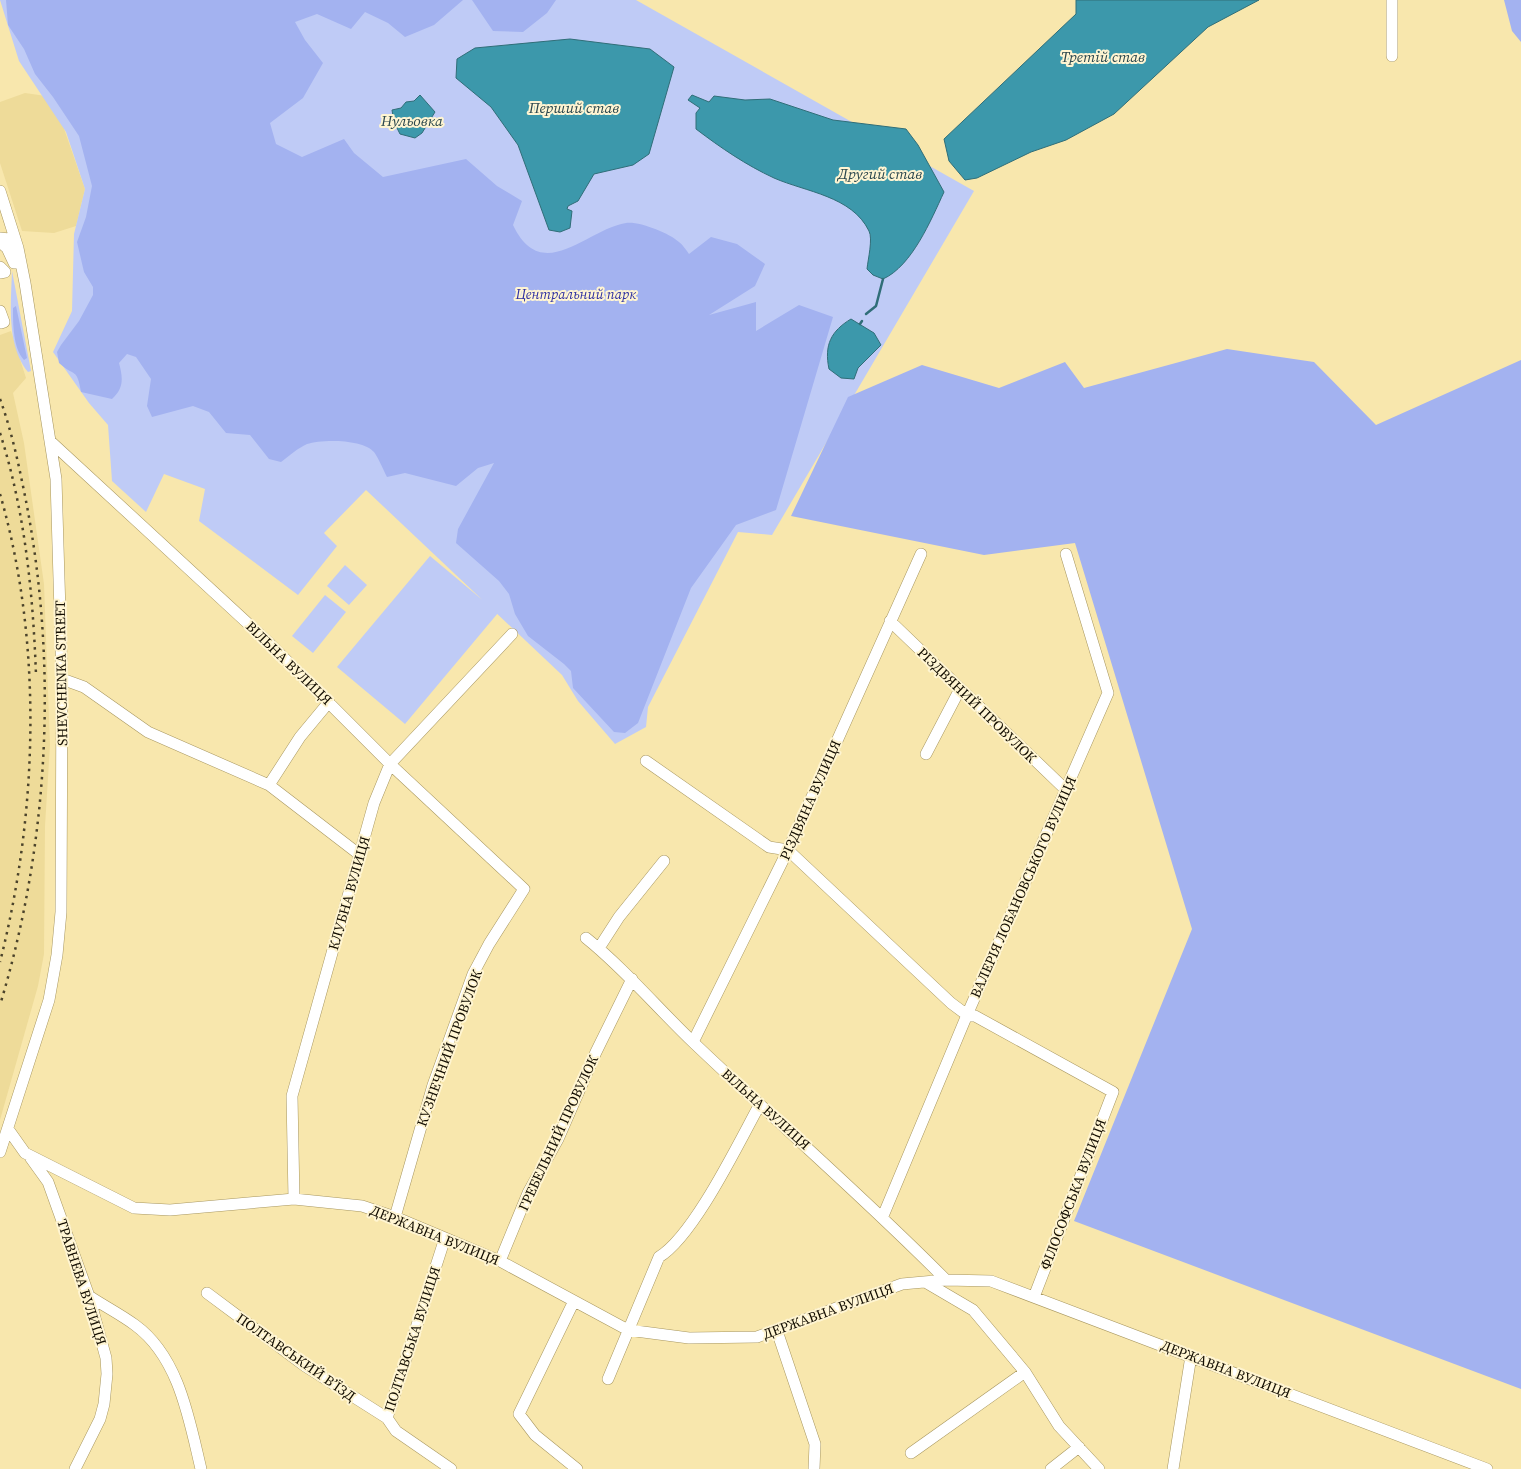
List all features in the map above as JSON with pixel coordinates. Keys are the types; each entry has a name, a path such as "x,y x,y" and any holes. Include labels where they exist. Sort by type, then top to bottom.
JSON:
{"street":[{"path":"1392,0 1392,56"},
{"name":"SHEVCHENKA STREET","path":"0,191 18,248 25,283 56,479 62,679 61,912 57,955 49,1000 0,1152"},
{"path":"0,238 9,239 16,263 14,264 8,248 0,242"},
{"path":"0,267 5,272 0,273"},
{"path":"0,311 4,322 1,323 0,320"},
{"name":"ВІЛЬНА ВУЛИЦЯ","path":"50,441 329,702 390,764 524,888"},
{"name":"РІЗДВЯНА ВУЛИЦЯ","path":"693,1042 788,850 921,554"},
{"name":"ВАЛЕРІЯ ЛОБАНОВСЬКОГО ВУЛИЦЯ","path":"883,1216 966,1015 1108,693 1066,554"},
{"name":"РІЗДВЯНИЙ ПРОВУЛОК","path":"890,621 1065,790"},
{"name":"КЛУБНА ВУЛИЦЯ","path":"294,1199 292,1096 374,803 390,764 512,634"},
{"path":"62,679 84,687 148,732 269,786 360,855"},
{"path":"926,754 960,689"},
{"path":"269,786 300,737 329,702"},
{"path":"646,761 769,847 788,850 966,1015"},
{"path":"600,948 619,917 664,861"},
{"name":"КУЗНЕЧНИЙ ПРОВУЛОК","path":"395,1217 433,1085 473,974 489,944 524,888"},
{"name":"ВІЛЬНА ВУЛИЦЯ","path":"586,938 600,948 632,979 693,1042 883,1216 946,1280"},
{"name":"ГРЕБЕЛЬНИЙ ПРОВУЛОК","path":"500,1261 528,1192 558,1139 596,1052 632,979"},
{"name":"ФІЛОСОФСЬКА ВУЛИЦЯ","path":"966,1015 975,1016 1113,1092 1034,1297"},
{"path":"608,1379 659,1257 670,1250 697,1215 760,1104"},
{"name":"ДЕРЖАВНА ВУЛИЦЯ","path":"8,1129 24,1153 134,1208 170,1210 294,1199 362,1206 395,1217 500,1261 628,1330 689,1338 757,1336 777,1331 902,1284 946,1280 991,1281 1487,1469"},
{"name":"ТРАВНЕВА ВУЛИЦЯ","path":"29,1155 48,1182 89,1296 106,1358 107,1389 100,1419 74,1469"},
{"name":"ПОЛТАВСЬКА ВУЛИЦЯ","path":"445,1238 386,1418 396,1431 451,1469"},
{"path":"927,1283 974,1310 1025,1372 1059,1426 1099,1469"},
{"name":"ПОЛТАВСЬКИЙ В’ЇЗД","path":"207,1293 305,1366 386,1418"},
{"path":"89,1296 136,1325 163,1356 184,1402 201,1469"},
{"path":"574,1301 518,1414 535,1435 577,1469"},
{"path":"777,1331 814,1444 814,1469"},
{"path":"1174,1469 1192,1356"},
{"path":"911,1453 1025,1372"},
{"path":"1051,1469 1079,1447"}],"shaded area":[{"path":"25,93 53,97 85,189 76,226 54,233 22,231 0,163 0,102"},
{"path":"11,331 26,378 13,393 24,443 44,584 50,745 45,826 44,954 38,986 0,1120 0,335"}],"green space":[{"name":"Центральний парк","path":"0,0 636,0 974,191 772,535 738,532 648,707 646,727 615,744 578,701 562,675 366,490 324,533 337,546 298,595 199,521 205,489 164,474 146,512 112,481 108,425 89,403 53,352 72,311 74,234 85,189 66,132 19,61"},
{"name":"Центральний парк","path":"6,0 463,0 434,25 405,37 388,23 365,12 351,29 317,14 295,22 305,40 323,63 303,98 270,123 276,144 302,157 344,139 354,153 383,177 466,159 497,186 522,201 513,225 525,243 537,251 551,253 566,249 611,227 626,223 654,228 680,243 689,254 711,237 737,244 765,264 755,286 709,315 756,302 756,331 799,305 833,317 776,510 736,525 691,588 638,723 625,733 614,732 573,688 571,671 528,636 515,614 509,594 499,581 456,543 458,529 494,463 478,468 456,486 405,473 387,477 374,452 369,448 352,442 314,442 300,448 281,462 269,459 250,435 226,433 209,412 193,406 152,417 147,406 151,379 136,357 127,354 119,363 121,387 112,399 81,392 78,379 74,373 59,363 57,352 79,321 93,295 93,287 84,272 77,242 86,217 92,186 79,136 35,74 24,49 8,25"},
{"path":"472,0 556,0 547,13 523,32 493,31"},
{"path":"1504,0 1521,0 1521,42 1512,31"},
{"path":"12,271 31,371 28,372 21,361 13,337 11,323"},
{"path":"16,306 27,358 24,360 20,355 14,336 13,308"},
{"path":"1227,349 1314,362 1376,425 1521,360 1521,1389 1074,1221 1192,929 1075,543 984,555 791,516 848,397 922,365 999,388 1065,362 1084,388"},
{"path":"430,556 498,613 405,724 337,667"},
{"path":"345,565 367,585 349,605 327,586"},
{"path":"325,595 346,612 313,653 292,636"}],"water":[{"name":"Третій став","path":"1076,0 1259,0 1208,27 1114,114 1066,140 1031,152 977,178 965,180 949,161 944,139 1076,14"},
{"name":"Перший став","path":"570,39 650,49 674,67 649,154 633,165 594,174 578,201 568,206 567,209 572,211 570,228 560,232 549,230 518,145 491,107 456,78 457,59 475,48"},
{"name":"Нульовка","path":"420,95 435,112 422,133 415,138 400,134 394,122 392,110 401,108 406,102 414,101"},
{"name":"Другий став","path":"692,95 709,102 714,96 745,100 770,99 833,120 906,129 918,145 944,192 927,228 912,253 893,273 883,279 873,275 867,269 870,235 861,219 840,203 774,178 754,168 705,136 696,129 696,113 700,108 688,100"},
{"path":"851,319 874,333 881,345 858,368 854,379 841,378 829,369 828,360 828,346 834,334 838,328"}],"waterway":[{"path":"866,314 876,306 883,279"}],"railway":[{"path":"0,399 18,462 36,563 45,691 38,818 29,882 16,944 0,1005"},
{"path":"0,433 9,462 22,522 33,614 36,675"},
{"path":"0,494 14,551 23,609 29,668 30,728 28,787 22,847 13,905 0,962"}]}
